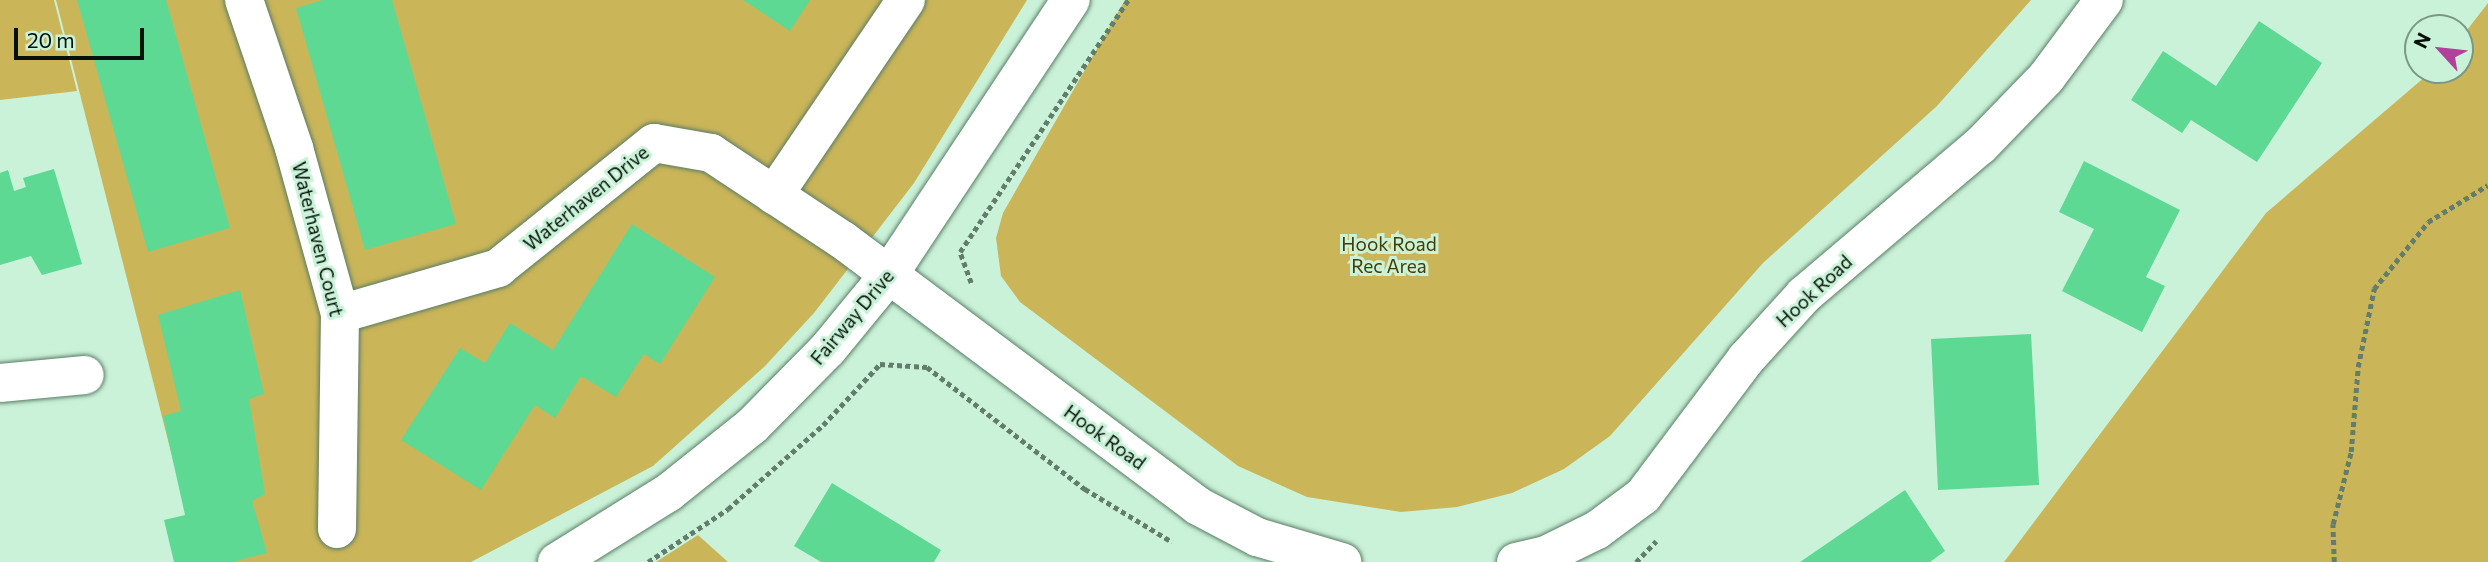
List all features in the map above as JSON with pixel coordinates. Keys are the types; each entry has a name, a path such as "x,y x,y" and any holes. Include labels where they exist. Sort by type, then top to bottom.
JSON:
{"street":[{"name":"Waterhaven Court","path":"244,0 294,148 340,314 337,529"},
{"path":"774,195 906,0"},
{"name":"Fairway Drive","path":"557,562 668,493 752,426 828,349 888,276 1071,0"},
{"name":"Hook Road","path":"1516,562 1546,555 1597,530 1643,496 1746,359 1804,295 1980,146 2046,78 2104,0"},
{"name":"Waterhaven Drive","path":"340,314 498,268 654,143 711,153 888,276"},
{"name":"Hook Road","path":"888,276 1198,506 1257,537 1342,562"},
{"path":"0,383 85,375"}],"path":[{"path":"973,289 960,252 1128,0"},
{"path":"2334,562 2333,524 2351,452 2358,367 2374,289 2428,222 2488,185"},
{"path":"648,562 728,509 823,425 880,364 927,367 1085,489 1185,549"},
{"path":"1636,562 1664,533"}],"green space":[{"path":"0,0 54,0 77,91 0,100"},
{"path":"56,0 1027,0 914,183 814,313 765,366 653,466 471,562 199,562"},
{"name":"Hook Road Rec Area","path":"1125,0 2031,0 1937,106 1763,263 1610,436 1564,469 1512,493 1457,507 1401,512 1307,497 1238,466 1020,302 1001,276 996,238 1003,213"},
{"path":"2488,3 2488,562 2004,562 2266,213 2417,84 2474,84 2474,21"},
{"path":"698,535 728,562 656,562"}],"building":[{"path":"77,0 166,0 230,228 148,252"},
{"path":"323,0 392,0 456,224 365,250 296,8"},
{"path":"743,0 810,0 790,31"},
{"path":"2259,21 2322,63 2257,162 2191,120 2182,133 2131,100 2163,51 2216,86"},
{"path":"2084,161 2180,210 2146,277 2165,286 2142,332 2062,291 2094,229 2059,212"},
{"path":"54,169 82,264 42,275 31,256 0,265 0,173 8,170 14,191 26,187 23,178"},
{"path":"632,224 715,277 660,364 644,354 616,397 581,376 555,418 535,405 481,490 401,440 460,348 485,363 510,323 553,350"},
{"path":"240,290 264,394 249,399 265,494 252,501 267,553 232,562 174,562 164,520 185,515 163,416 181,411 158,315"},
{"path":"2031,334 2039,485 1938,490 1931,339"},
{"path":"832,483 941,550 934,562 821,562 794,546"},
{"path":"1905,490 1945,551 1930,562 1800,562"}]}
